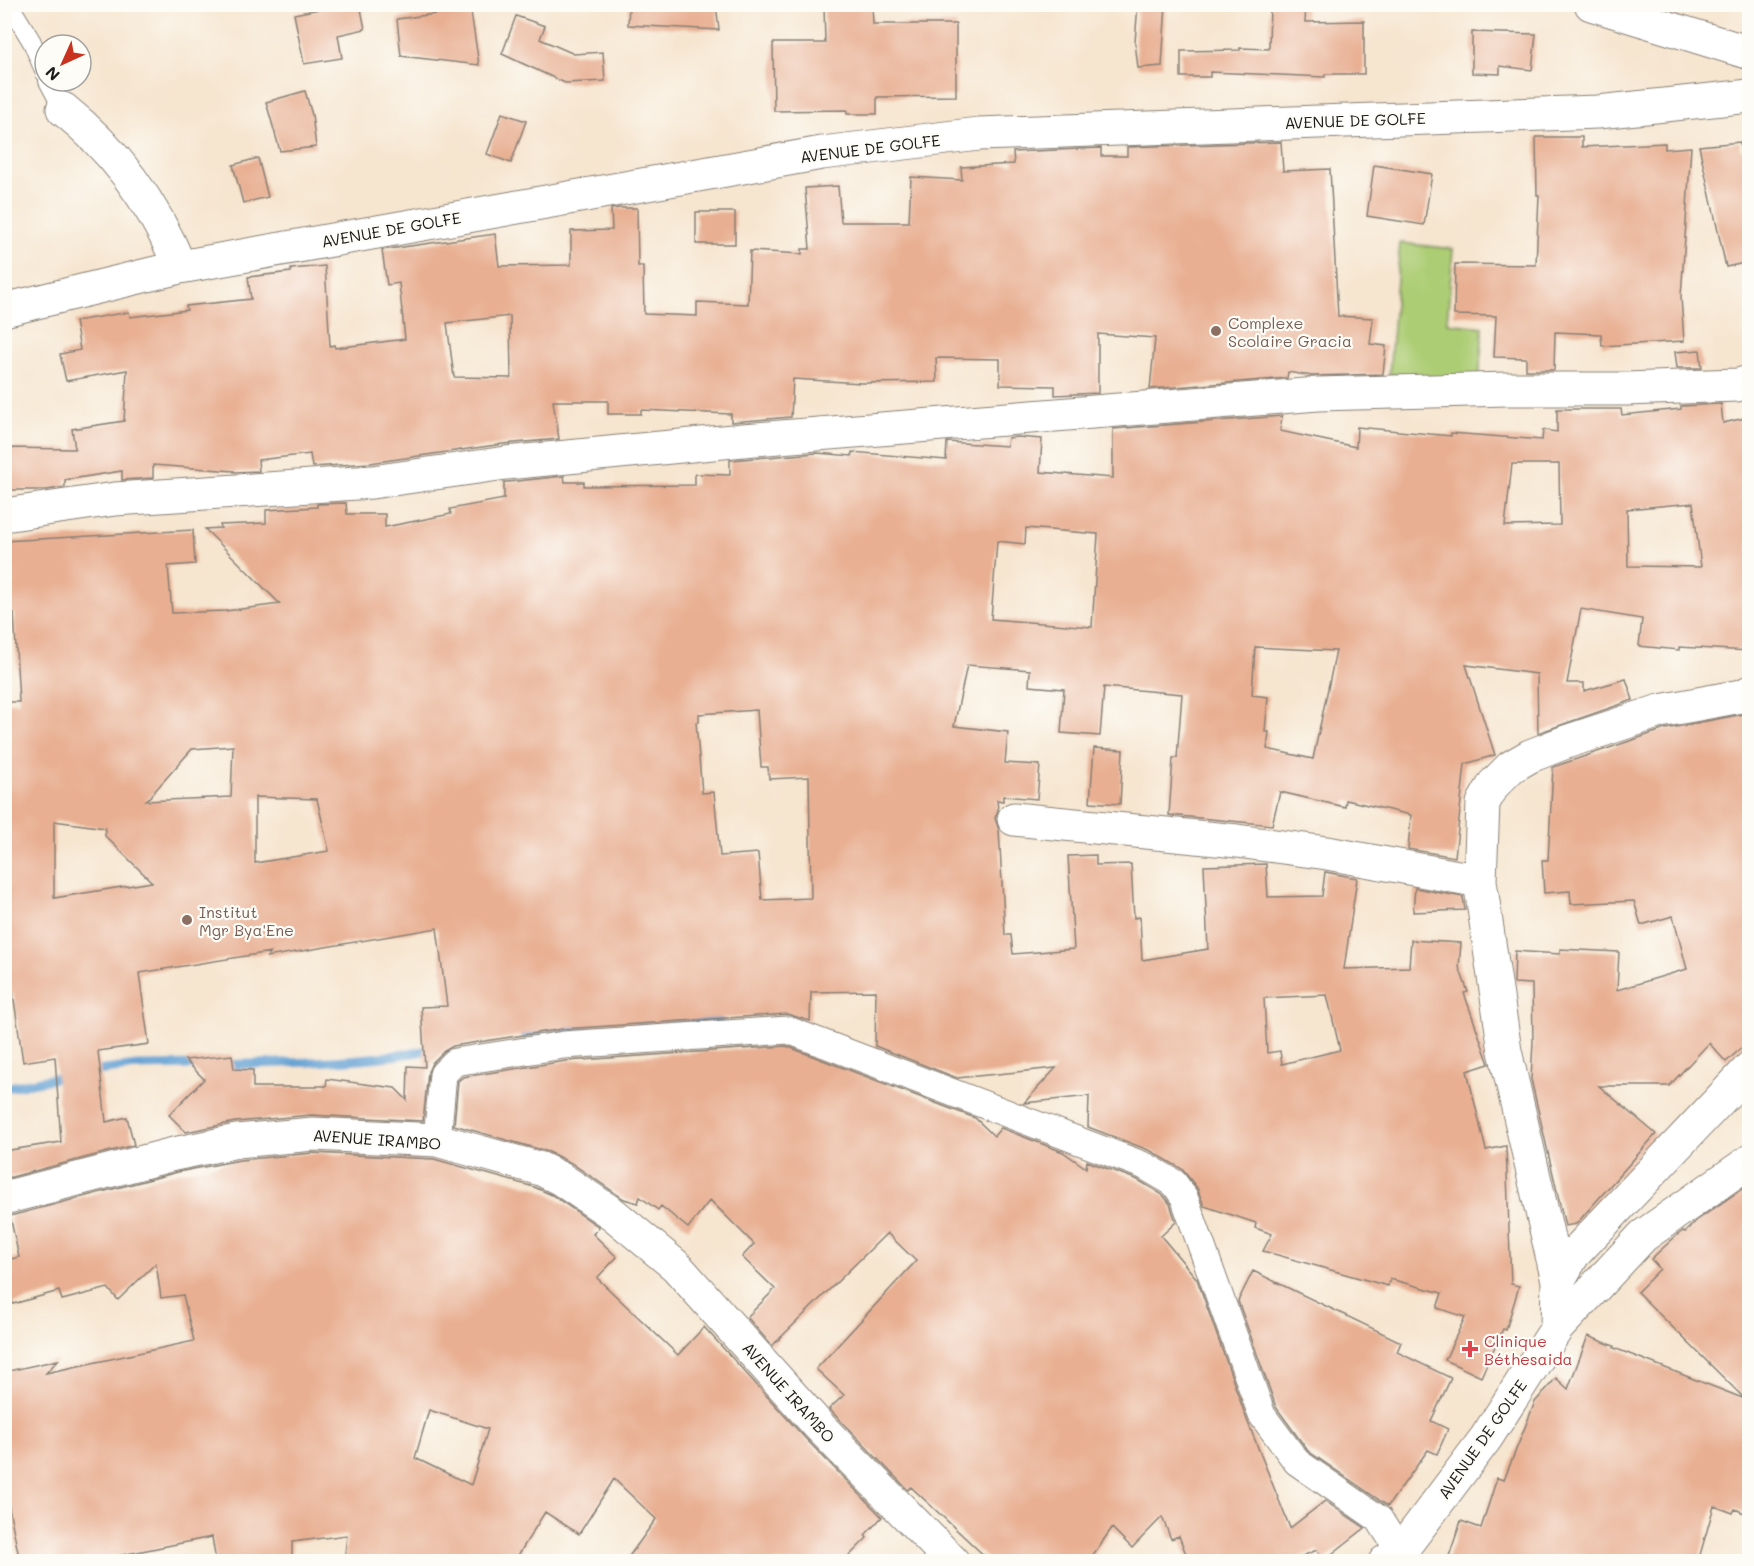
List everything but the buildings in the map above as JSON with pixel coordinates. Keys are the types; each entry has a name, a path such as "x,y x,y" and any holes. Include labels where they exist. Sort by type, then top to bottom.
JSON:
{"street":[{"path":"1591,4 1749,53"},
{"path":"56,95 116,158 148,203 170,242 180,267"},
{"name":"AVENUE DE GOLFE","path":"4,310 180,267 787,159 979,134 1598,112 1749,96"},
{"path":"4,515 115,499 372,482 517,461 1129,408 1318,394 1508,389 1626,389 1737,385 1749,382"},
{"path":"1557,1328 1558,1281 1505,1051 1480,881 1483,802 1494,784 1511,767 1530,756 1660,711 1741,696 1749,692"},
{"path":"1014,819 1237,841 1327,853 1480,881"},
{"path":"437,1140 443,1074 455,1062 564,1045 774,1031 1145,1166 1174,1183 1184,1197 1262,1415 1298,1462 1379,1519 1395,1558"},
{"path":"1558,1281 1573,1256 1749,1068"},
{"name":"AVENUE IRAMBO","path":"4,1198 174,1154 237,1141 313,1134 437,1140 542,1169 613,1214 676,1266 819,1426 953,1562"},
{"name":"AVENUE DE GOLFE","path":"1395,1558 1486,1438 1557,1328 1643,1236 1749,1161"}],"lane":[{"path":"9,4 33,44"}],"green space":[{"path":"1400,243 1453,249 1447,323 1483,327 1479,382 1389,374"}],"waterway":[{"path":"525,1034 701,1021 720,1023"},
{"path":"221,1065 382,1057 434,1049"},
{"path":"89,1072 137,1066 201,1065"},
{"path":"4,1088 67,1076"}],"place":[{"name":"Complexe Scolaire Gracia","path":"1216,331"},
{"name":"Institut Mgr Bya'Ene","path":"187,920"},
{"name":"Clinique Béthesaida","path":"1470,1349"}]}
